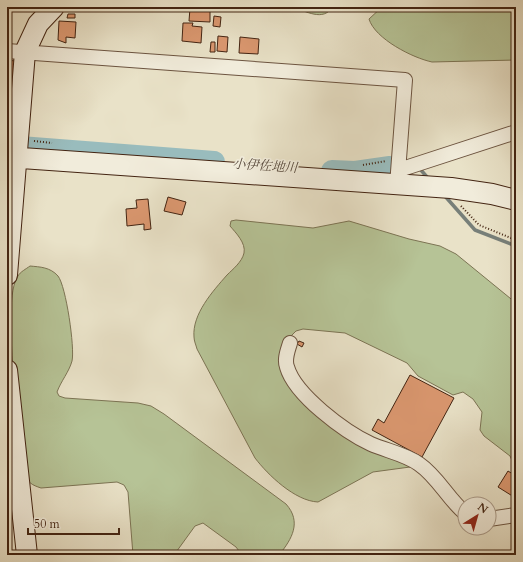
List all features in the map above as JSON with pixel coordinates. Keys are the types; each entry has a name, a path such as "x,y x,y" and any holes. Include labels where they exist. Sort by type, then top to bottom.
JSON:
{"street":[{"path":"7,275 15,151 16,51 54,7"},
{"path":"16,51 405,80 398,171"},
{"path":"398,171 516,132"},
{"path":"15,151 398,171 455,189 492,194 516,200"},
{"path":"290,343 286,365 289,372 312,401 340,425 355,435 419,463 430,473 457,504"},
{"path":"7,370 27,555"},
{"path":"497,517 516,515"}],"path":[{"path":"455,189 456,199 479,226 516,240"}],"green space":[{"path":"293,7 332,7 329,11 319,15"},
{"path":"382,7 516,7 516,60 432,62 424,60 405,52 379,34 369,19"},
{"path":"236,220 313,228 349,221 409,239 440,246 456,254 516,303 516,469 510,456 484,436 480,430 482,412 473,399 463,392 453,395 418,376 407,363 345,333 303,329 296,331 285,342 296,390 410,467 373,472 318,502 309,501 291,492 267,472 255,458 197,349 194,338 196,320 204,303 243,256 244,246 238,235 230,226 231,221"},
{"path":"30,266 48,269 58,276 67,304 73,354 71,365 57,392 59,396 65,398 138,403 151,406 164,414 286,504 291,511 294,524 291,537 279,555 242,555 236,547 203,523 195,526 174,555 133,555 128,492 124,485 117,482 41,488 29,482 25,474 16,403 11,340 11,313 13,290 18,276"}],"building":[{"path":"190,8 210,10 210,22 189,21"},
{"path":"68,14 75,14 75,18 67,18"},
{"path":"214,16 221,17 220,27 213,26"},
{"path":"59,21 76,22 75,38 66,37 66,43 58,40"},
{"path":"183,23 193,23 192,26 202,27 201,43 182,41"},
{"path":"218,36 228,37 227,52 217,51"},
{"path":"240,37 259,39 258,54 239,53"},
{"path":"211,42 215,42 215,52 210,52"},
{"path":"7,60 15,61 13,98 7,98"},
{"path":"168,197 186,202 182,215 164,211"},
{"path":"148,199 151,229 144,230 144,224 127,226 126,209 137,208 136,200"},
{"path":"299,341 304,343 302,347 297,344"},
{"path":"410,375 454,398 422,457 372,430 378,419 384,423"},
{"path":"508,471 516,476 516,494 514,497 498,487"}],"waterway":[{"name":"小伊佐地川","path":"7,146 214,162"},
{"name":"小伊佐地川","path":"332,171 355,172 390,167"},
{"path":"420,169 427,177"},
{"path":"444,195 475,230 516,246"}]}
